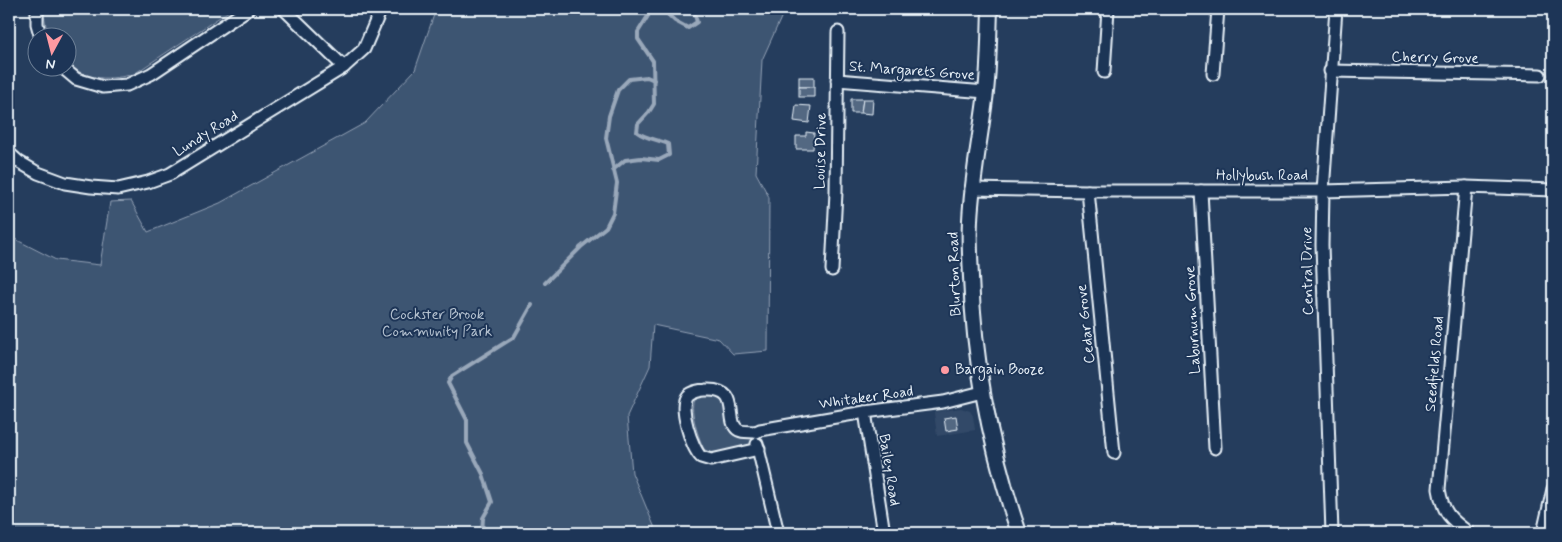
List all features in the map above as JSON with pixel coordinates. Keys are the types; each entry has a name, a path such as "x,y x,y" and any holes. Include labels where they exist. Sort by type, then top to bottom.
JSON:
{"street":[{"path":"36,9 37,28"},
{"path":"74,78 103,87 127,85 151,74 248,9"},
{"path":"284,9 344,67"},
{"name":"Lundy Road","path":"9,152 19,162 32,169 65,183 91,188 118,189 148,182 170,174 344,67 364,49 381,9"},
{"name":"Blurton Road","path":"990,9 986,92 969,222 972,317 982,392 998,462 1019,533"},
{"path":"1104,72 1108,9"},
{"path":"1213,74 1218,9"},
{"name":"Central Drive","path":"1332,533 1322,245 1330,72 1336,9"},
{"name":"Louise Drive","path":"832,270 836,192 838,32"},
{"name":"Cherry Grove","path":"1330,72 1540,75"},
{"name":"St. Margarets Grove","path":"837,80 986,92"},
{"name":"Hollybush Road","path":"972,189 1323,191 1466,187 1553,190"},
{"name":"Seedfields Road","path":"1466,187 1439,489 1445,510 1452,520 1469,533"},
{"name":"Cedar Grove","path":"1088,191 1114,453"},
{"name":"Laburnum Grove","path":"1201,191 1215,448"},
{"path":"758,449 711,460 701,457 692,445 685,417 687,397 693,392 705,390 721,394 731,403 736,429 742,432 756,432 758,449 778,533"},
{"name":"Whitaker Road","path":"756,432 865,412 943,402 982,392"},
{"name":"Bailey Road","path":"865,412 884,533"},
{"path":"1543,533 1553,489"}],"shaded area":[{"path":"961,408 970,411 973,416 975,430 937,436 934,412"}],"green space":[{"path":"43,9 232,9 134,74 108,78 90,76 78,71 78,28 47,28"},
{"name":"Cockster Brook Community Park","path":"436,9 785,9 762,60 756,173 769,197 768,351 733,354 719,339 653,325 650,366 627,416 632,473 657,533 9,533 9,236 56,260 100,265 110,202 131,201 148,232 220,203 365,123 415,70"},
{"path":"709,394 722,397 732,425 754,436 756,444 721,452 704,449 695,425 693,405 697,397"}],"building":[{"path":"799,77 814,77 814,87 799,87"},
{"path":"799,87 814,87 814,97 799,97"},
{"path":"851,99 863,99 861,113 851,113"},
{"path":"863,99 873,99 872,114 861,113"},
{"path":"796,105 811,106 809,123 794,121"},
{"path":"806,132 814,133 813,149 796,149 796,136 806,136"},
{"path":"956,416 958,429 946,431 944,418"}],"waterway":[{"path":"613,170 625,160 641,158 659,160 669,155 668,144 637,132 638,124 654,104 653,61 638,39 638,32 648,16 649,9"},
{"path":"662,9 675,21 688,28 697,22 693,9"},
{"path":"545,283 581,247 606,227 613,213 617,183 606,138 609,116 618,90 629,79 647,77 654,80"},
{"path":"482,533 483,518 492,502 483,474 467,443 467,420 448,383 452,376 514,337 532,305"}],"place":[{"name":"Bargain Booze","path":"945,370"}]}
